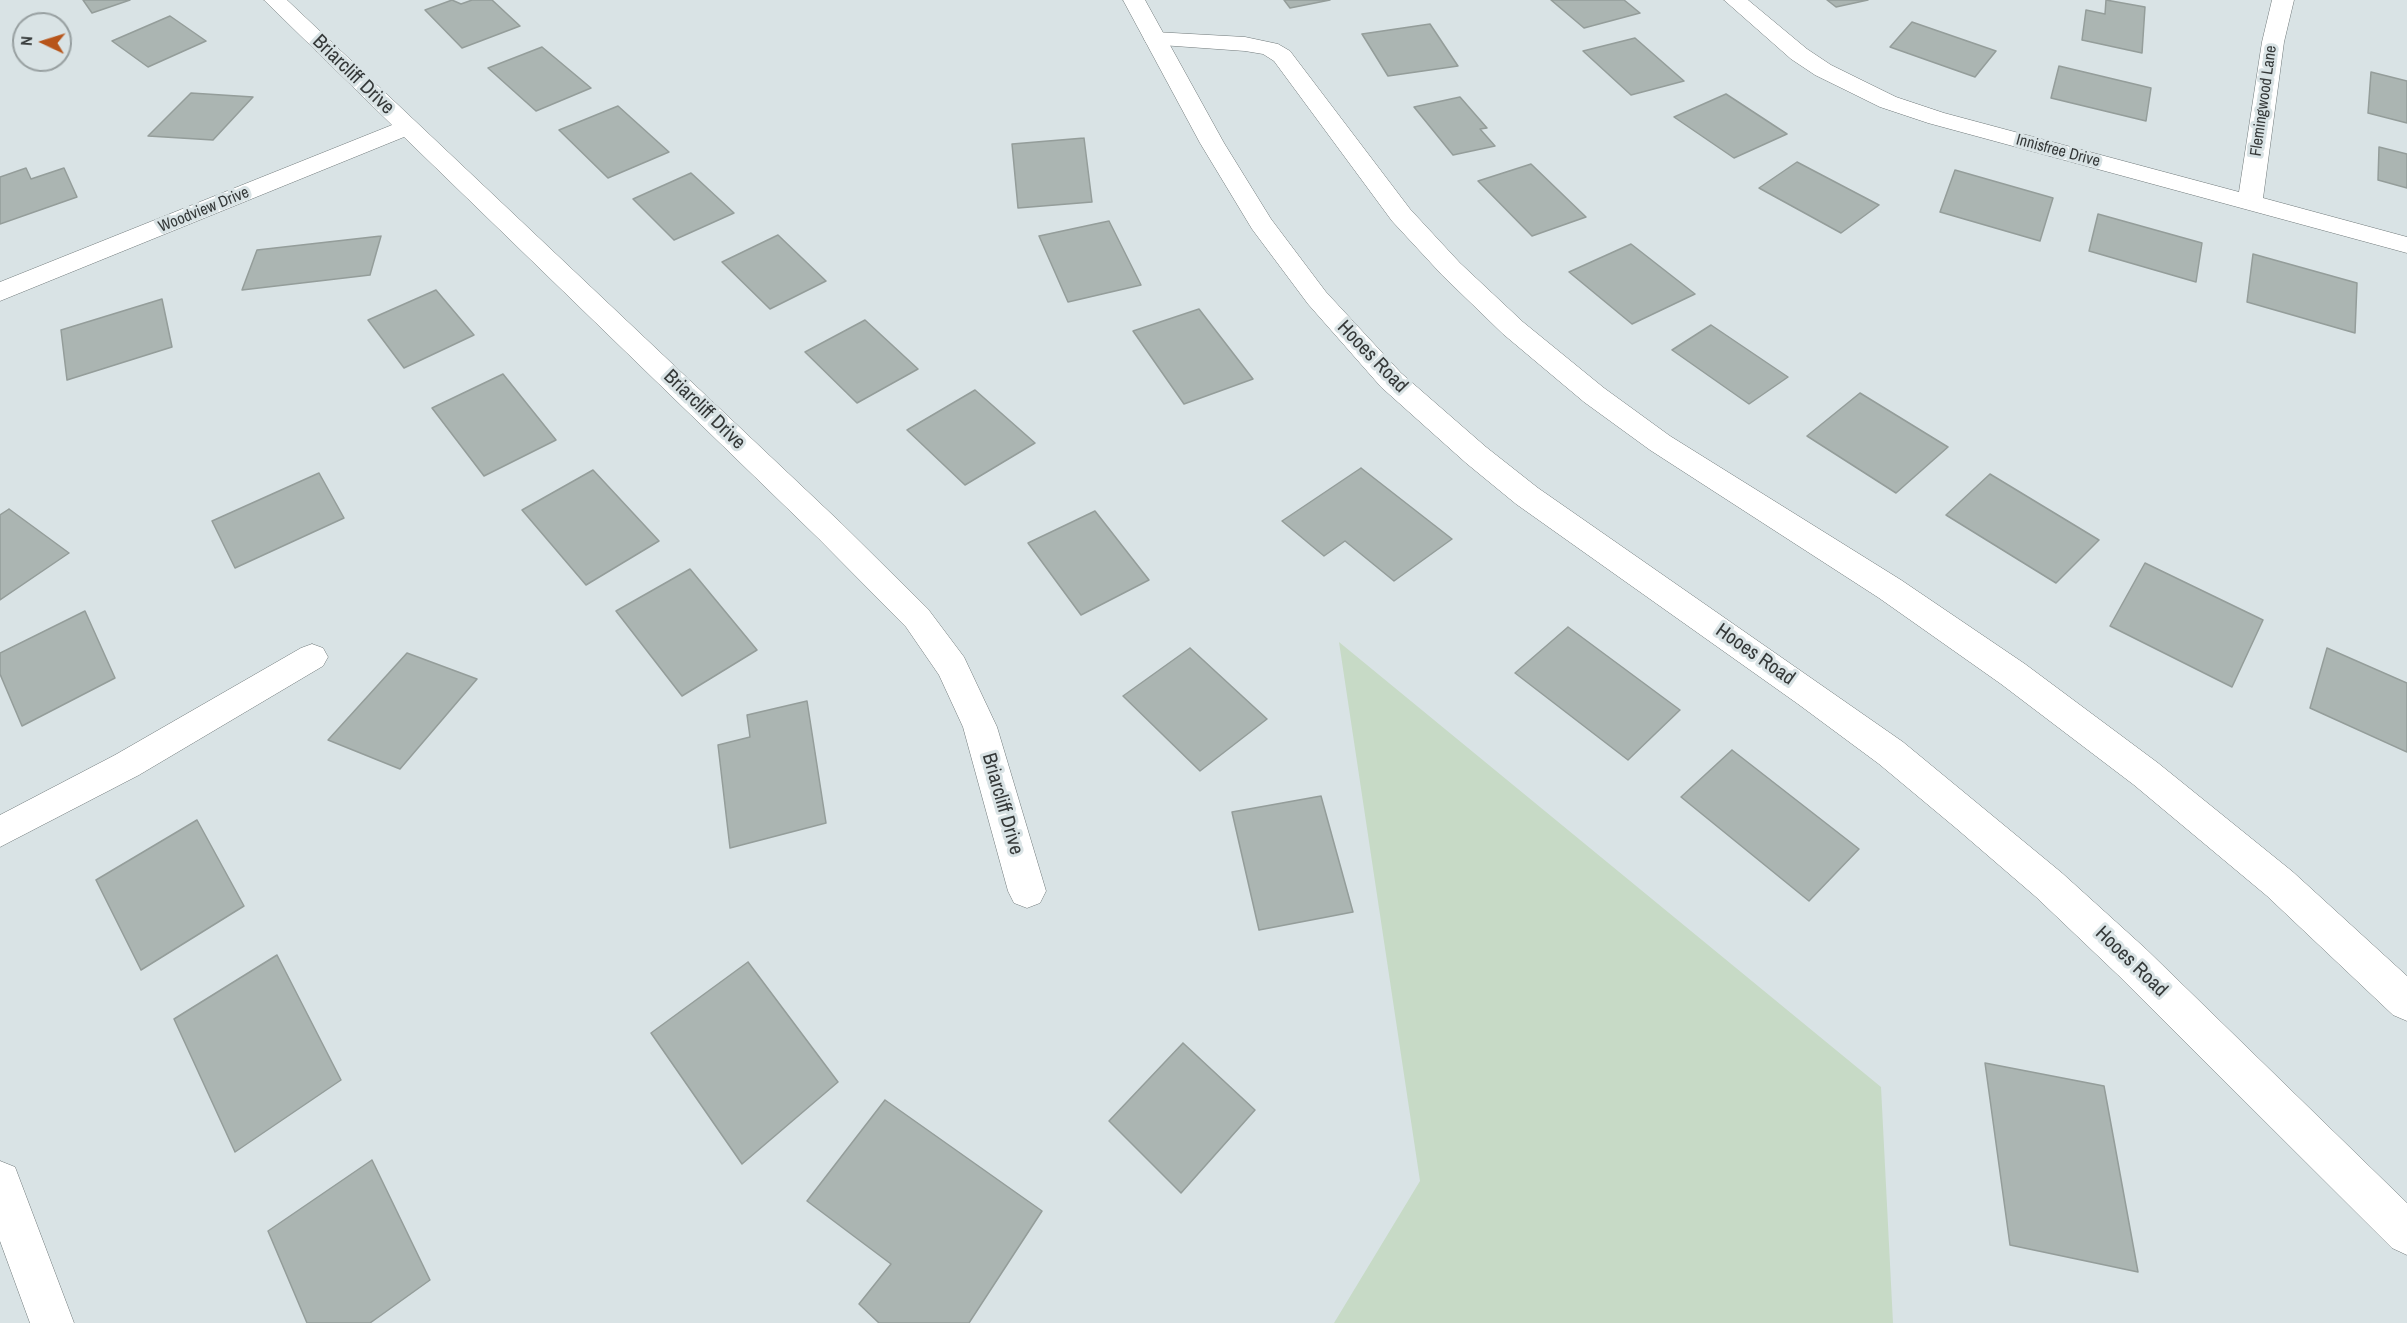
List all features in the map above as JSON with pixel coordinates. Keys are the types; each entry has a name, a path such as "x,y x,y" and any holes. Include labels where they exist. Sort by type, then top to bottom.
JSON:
{"street":[{"name":"Briarcliff Drive","path":"275,0 821,522 917,618 952,667 980,728 1026,891"},
{"name":"Hooes Road","path":"1134,0 1212,142 1261,223 1317,298 1392,380 1476,455 1527,496 1810,694 1891,753 1979,825 2049,885 2132,962 2407,1233"},
{"name":"Innisfree Drive","path":"1735,0 1815,65 1850,86 1888,102 1947,121 2407,245"},
{"name":"Flemingwood Lane","path":"2250,204 2273,42 2283,0"},
{"path":"1155,39 1245,44 1270,49 1282,56 1401,214 1450,269 1513,328 1594,395 1660,443 1890,589 2013,674 2146,774 2280,884 2407,1002"},
{"name":"Woodview Drive","path":"0,292 408,127"},
{"path":"0,1182 52,1323"}],"lane":[{"path":"0,832 127,765 312,657"}],"green space":[{"path":"1339,642 1881,1087 1893,1323 1334,1323 1420,1181"}],"building":[{"path":"83,0 130,0 92,13"},
{"path":"452,0 461,4 472,0 492,0 520,26 462,48 425,10"},
{"path":"1284,0 1330,0 1290,8"},
{"path":"1551,0 1624,0 1640,13 1584,28"},
{"path":"1827,0 1868,0 1836,7"},
{"path":"2106,0 2145,7 2142,53 2082,40 2086,10 2105,14"},
{"path":"170,16 206,41 148,67 112,41"},
{"path":"1912,22 1996,51 1975,77 1890,47"},
{"path":"1430,24 1458,66 1388,76 1362,34"},
{"path":"1635,38 1684,81 1631,95 1583,51"},
{"path":"542,47 591,88 536,111 488,68"},
{"path":"2059,66 2151,88 2146,121 2051,98"},
{"path":"2371,72 2407,81 2407,123 2368,113"},
{"path":"191,93 253,97 213,140 148,136"},
{"path":"1726,94 1787,134 1734,158 1674,117"},
{"path":"1460,97 1487,128 1480,129 1495,146 1453,155 1414,107"},
{"path":"618,106 669,152 608,178 559,130"},
{"path":"1084,138 1092,202 1018,208 1012,144"},
{"path":"2379,147 2407,154 2407,188 2378,180"},
{"path":"1797,162 1879,205 1841,233 1759,188"},
{"path":"1531,164 1586,217 1532,236 1478,181"},
{"path":"26,168 31,179 64,168 77,197 0,224 0,177"},
{"path":"1955,170 2053,198 2040,241 1940,212"},
{"path":"691,173 734,213 674,240 633,199"},
{"path":"2098,214 2202,243 2196,282 2089,251"},
{"path":"1109,221 1141,285 1068,302 1039,236"},
{"path":"778,235 826,281 770,309 722,262"},
{"path":"381,236 370,275 242,290 257,250"},
{"path":"1631,244 1695,294 1632,324 1569,272"},
{"path":"2253,254 2357,283 2355,333 2247,302"},
{"path":"436,290 474,335 404,368 368,320"},
{"path":"162,299 172,347 67,380 61,330"},
{"path":"1199,309 1253,379 1184,404 1133,331"},
{"path":"865,320 918,369 857,403 805,352"},
{"path":"1711,325 1788,377 1749,404 1672,350"},
{"path":"503,374 556,440 484,476 432,408"},
{"path":"975,390 1035,443 965,485 907,430"},
{"path":"1860,393 1948,447 1896,493 1807,436"},
{"path":"1361,468 1452,539 1394,581 1345,541 1324,556 1282,521"},
{"path":"593,470 659,541 586,585 522,510"},
{"path":"319,473 344,518 235,568 212,521"},
{"path":"1990,474 2099,540 2056,583 1946,515"},
{"path":"9,509 69,553 0,600 0,515"},
{"path":"1095,511 1149,580 1081,615 1028,543"},
{"path":"2145,563 2263,620 2232,687 2110,626"},
{"path":"690,569 757,650 682,696 616,611"},
{"path":"85,611 115,678 22,726 0,674 0,653"},
{"path":"1568,627 1680,710 1628,760 1515,673"},
{"path":"1190,648 1267,719 1200,771 1123,696"},
{"path":"2327,648 2407,683 2407,752 2310,708"},
{"path":"407,653 477,679 400,769 328,740"},
{"path":"807,701 826,823 730,848 718,745 750,737 747,715"},
{"path":"1732,750 1859,849 1809,901 1681,797"},
{"path":"1321,796 1353,912 1259,930 1232,812"},
{"path":"197,820 244,906 141,970 96,880"},
{"path":"277,955 341,1080 235,1152 174,1019"},
{"path":"748,962 838,1082 742,1164 651,1033"},
{"path":"1183,1043 1255,1110 1181,1193 1109,1121"},
{"path":"1985,1063 2104,1086 2138,1272 2010,1245"},
{"path":"885,1100 1042,1211 969,1323 879,1323 859,1304 891,1264 807,1201"},
{"path":"372,1160 430,1280 370,1323 307,1323 268,1231"}]}
